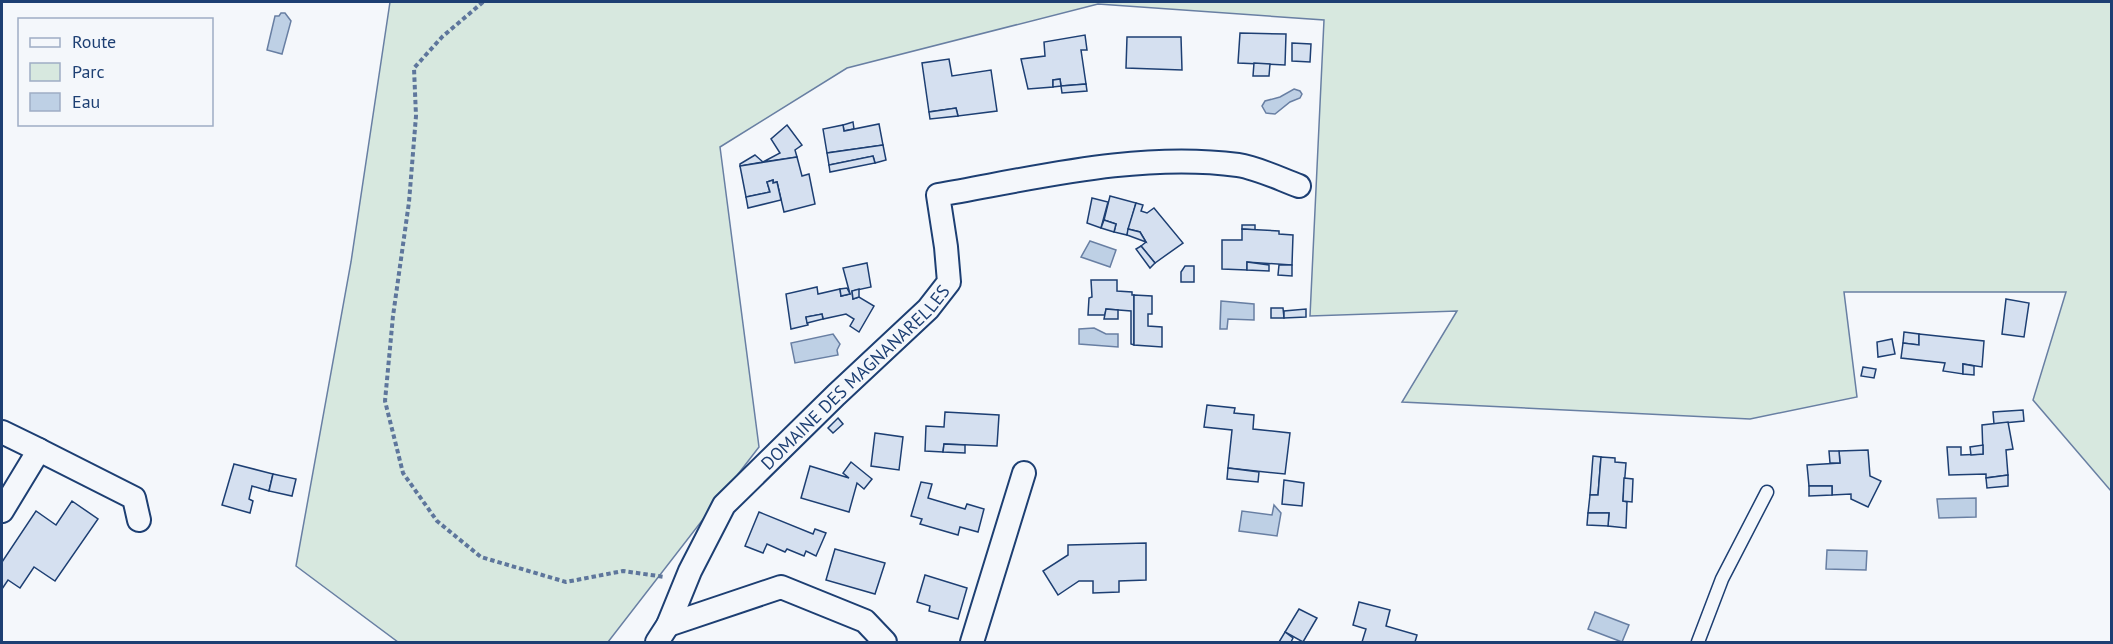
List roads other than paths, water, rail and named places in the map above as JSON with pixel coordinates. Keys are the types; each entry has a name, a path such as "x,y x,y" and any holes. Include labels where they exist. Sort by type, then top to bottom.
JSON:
{"street":[{"name":"DOMAINE DES MAGNANARELLES","path":"662,634 724,505 836,394 928,309 949,282 938,195 1131,163 1240,165 1299,186"},
{"path":"2,432 134,498 139,520"},
{"path":"2,511 39,450"},
{"path":"972,642 1024,472"},
{"path":"662,634 782,587 865,621 885,642"}],"lane":[{"path":"1698,642 1722,579 1767,492"}],"water":[{"path":"285,13 291,21 282,54 267,50 275,16"},
{"path":"1294,89 1302,94 1300,98 1290,102 1275,114 1266,113 1262,106 1265,101 1280,97"},
{"path":"1090,241 1116,250 1110,267 1081,257"},
{"path":"1221,301 1254,304 1254,320 1228,319 1227,329 1220,329"},
{"path":"1094,328 1106,334 1118,334 1118,347 1079,344 1079,329"},
{"path":"833,334 840,344 837,350 838,355 795,363 791,343"},
{"path":"1976,498 1976,517 1939,518 1937,499"},
{"path":"1274,505 1281,513 1277,536 1239,531 1242,511 1272,515"},
{"path":"1827,550 1867,551 1866,570 1826,569"},
{"path":"1595,612 1629,625 1622,642 1588,629"}]}
